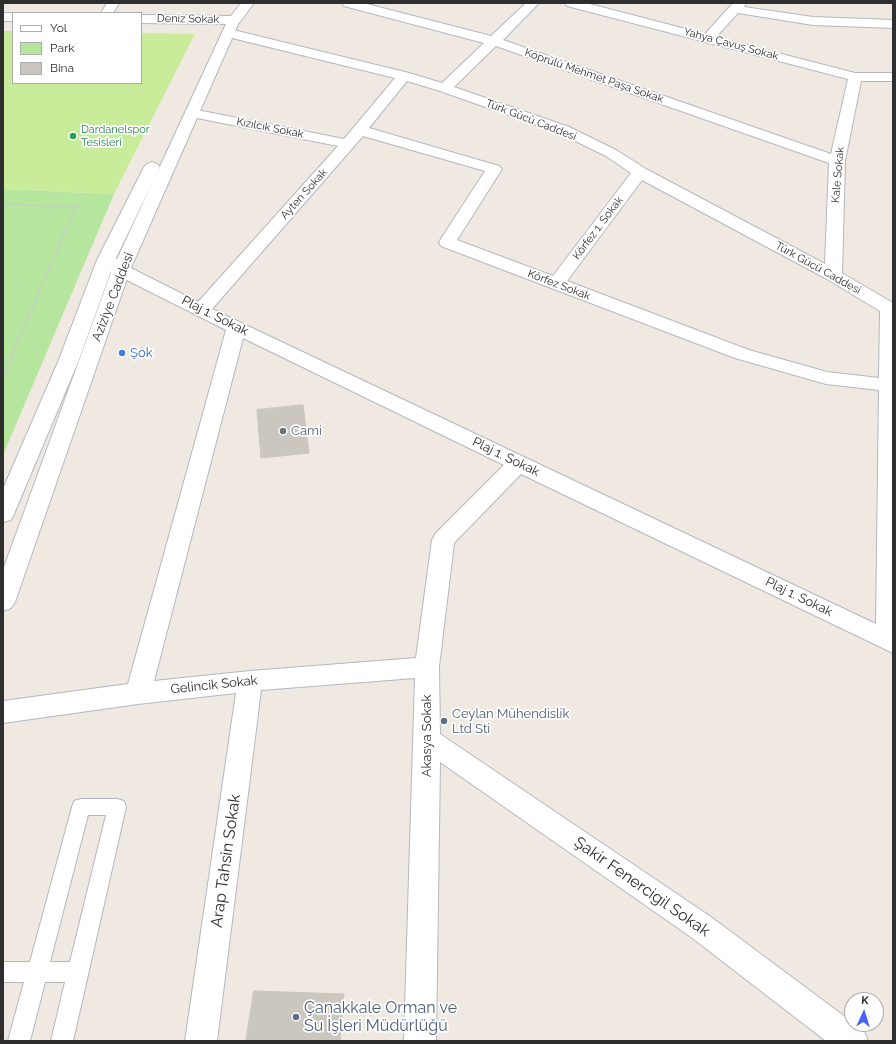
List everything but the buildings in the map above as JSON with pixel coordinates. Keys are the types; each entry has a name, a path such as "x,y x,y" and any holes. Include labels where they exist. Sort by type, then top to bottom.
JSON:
{"street":[{"path":"108,12 113,3"},
{"name":"Aziziye Caddesi","path":"3,602 114,265 177,116 227,24 248,3"},
{"name":"Köprülü Mehmet Paşa Sokak","path":"348,3 494,41 837,161"},
{"path":"445,88 533,3"},
{"name":"Yahya Çavuş Sokak","path":"571,3 855,77 893,77"},
{"path":"708,38 737,6 813,21 893,24"},
{"path":"813,21 823,9"},
{"name":"Deniz Sokak","path":"142,18 227,24"},
{"name":"Aziziye Caddesi","path":"3,514 68,362 114,265 192,112 227,24"},
{"name":"Türk Gücü Caddesi","path":"227,24 445,88 564,130 611,153 640,172 833,275 891,310"},
{"name":"Ayten Sokak","path":"202,309 348,144 404,76"},
{"path":"855,77 893,90"},
{"name":"Kale Sokak","path":"833,275 837,161 855,77"},
{"name":"Kızılcık Sokak","path":"192,112 348,144"},
{"name":"Körfez Sokak","path":"360,130 494,169 447,242 742,354 826,378 889,385"},
{"name":"Körfez 1. Sokak","path":"556,284 640,172"},
{"name":"Plaj 1. Sokak","path":"114,265 202,309 236,328 891,641"},
{"path":"891,310 889,385 891,641"},
{"path":"138,693 236,328"},
{"name":"Akasya Sokak","path":"420,1041 427,739 427,667 443,540 519,463"},
{"name":"Gelincik Sokak","path":"3,712 138,693 250,681 427,667"},
{"name":"Arap Tahsin Sokak","path":"201,1041 250,681"},
{"name":"Şakir Fenercigil Sokak","path":"427,739 701,927 852,1041"}],"lane":[{"path":"19,1041 81,806 117,807 62,1041"},
{"path":"3,972 77,972"}],"path":[{"path":"3,204 76,207 3,375"}],"green space":[{"name":"Dardanelspor Tesisleri","path":"3,31 12,31 12,84 142,84 142,33 195,34 114,194 3,189"},
{"path":"3,189 114,194 3,455"}],"place":[{"name":"Dardanelspor Tesisleri","path":"73,136"},
{"name":"Şok","path":"122,353"},
{"name":"Cami","path":"283,431"},
{"name":"Ceylan Mühendislik Ltd Sti","path":"444,721"},
{"name":"Çanakkale Orman ve Su İşleri Müdürlüğü","path":"296,1017"}]}
